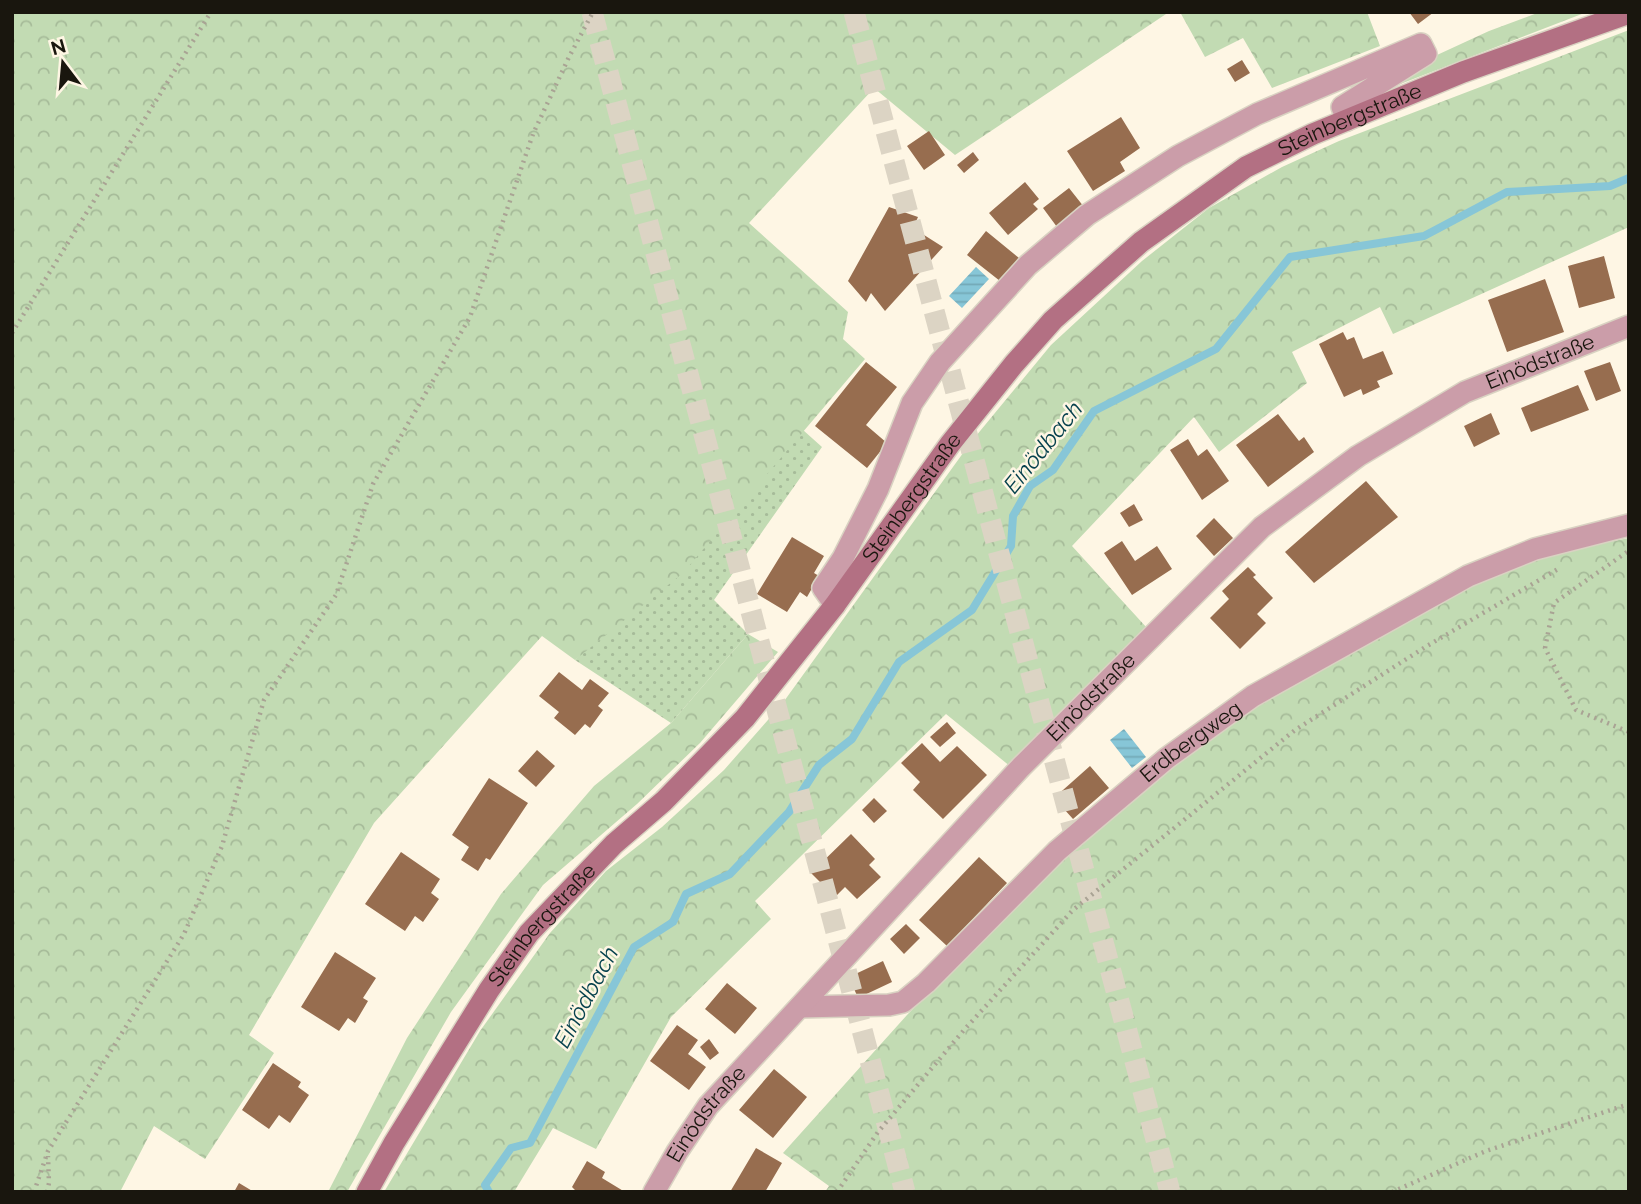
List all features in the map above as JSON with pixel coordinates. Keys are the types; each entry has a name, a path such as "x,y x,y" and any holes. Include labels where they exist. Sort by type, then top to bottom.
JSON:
{"main road":[{"name":"Steinbergstraße","path":"368,1192 394,1143 481,1002 529,933 614,844 664,801 745,718 835,605 950,444 1053,320 1141,242 1246,167 1313,134 1463,72 1629,13"}],"street":[{"path":"835,605 823,588 843,558 877,489 912,403 940,362 1028,265 1087,215 1178,156 1257,114 1421,44 1426,54 1342,107 1347,120"},
{"name":"Einödstraße","path":"654,1192 708,1106 1021,767 1262,527 1358,456 1465,392 1629,326"},
{"name":"Erdbergweg","path":"800,1007 888,1005 904,1002 1057,851 1167,758 1253,696 1468,576 1535,549 1629,525"}],"path":[{"path":"12,333 211,12"},
{"path":"34,1192 48,1152 184,934 222,846 264,701 336,595 373,484 470,317 533,134 593,12"},
{"path":"1629,551 1554,603 1545,648 1576,710 1629,732"},
{"path":"837,1192 878,1132 912,1091 1073,911 1295,730 1427,646 1569,563"},
{"path":"1392,1192 1486,1151 1629,1104"},
{"path":"47,1192 48,1152"}],"green space":[{"path":"12,12 1169,12 955,155 874,88 749,223 848,312 843,339 865,359 683,573 575,660 542,636 374,823 249,1035 274,1053 205,1159 154,1126 120,1192 12,1192"},
{"path":"1180,12 1367,12 1380,46 1272,88 1243,38 1205,57"},
{"path":"1540,12 1587,12 1390,88 1424,61 1489,31"},
{"path":"1629,30 1629,227 1393,334 1380,307 1292,352 1307,383 1219,452 1194,417 1072,546 1147,628 1011,767 946,714 755,901 771,919 671,1017 596,1149 553,1128 514,1192 384,1192 480,1031 550,933 606,871 662,827 724,770 782,704 971,442 1051,345 1142,261 1209,208 1282,167 1339,141"},
{"path":"803,430 822,447 714,600 748,634 671,723 575,660"},
{"path":"1629,538 1629,1192 825,1192 829,1186 783,1153 907,1015 1062,856 1171,765 1258,703 1440,600 1550,553"},
{"path":"748,634 778,652 700,743 637,804 543,885 451,1012 347,1192 328,1192 407,1038 501,894 594,786 671,723"}],"water":[{"path":"976,267 989,279 962,308 949,296"},
{"path":"1124,729 1146,757 1132,768 1110,740"}],"building":[{"path":"1409,12 1434,12 1418,24"},
{"path":"1242,60 1250,73 1235,82 1227,69"},
{"path":"1121,117 1140,148 1120,162 1125,171 1093,191 1067,151"},
{"path":"929,131 945,155 924,170 907,146"},
{"path":"973,152 979,160 964,173 957,165"},
{"path":"1025,182 1039,199 1033,204 1038,209 1008,235 989,213"},
{"path":"1069,188 1084,207 1057,227 1043,208"},
{"path":"889,207 918,217 913,228 943,247 885,311 871,293 866,302 848,281"},
{"path":"986,231 1019,258 1000,281 967,255"},
{"path":"1604,256 1615,298 1579,308 1568,266"},
{"path":"1545,279 1564,332 1507,352 1488,300"},
{"path":"1343,332 1347,340 1354,337 1363,359 1383,351 1393,374 1377,381 1380,387 1363,395 1361,389 1344,397 1319,344"},
{"path":"866,362 897,387 866,425 887,443 867,468 815,426"},
{"path":"1610,362 1621,391 1596,401 1584,371"},
{"path":"1578,385 1589,410 1531,432 1521,408"},
{"path":"1491,413 1500,434 1474,447 1464,426"},
{"path":"1278,414 1299,441 1304,437 1314,452 1268,487 1236,445"},
{"path":"1188,439 1198,456 1207,449 1229,481 1202,500 1170,450"},
{"path":"1366,481 1398,517 1314,583 1285,552"},
{"path":"1134,504 1143,520 1129,527 1120,513"},
{"path":"1214,518 1233,538 1214,556 1196,536"},
{"path":"792,537 824,556 814,573 819,576 807,597 800,592 787,612 757,594"},
{"path":"1122,541 1135,561 1157,546 1172,569 1132,595 1104,553"},
{"path":"1248,567 1256,575 1253,577 1273,598 1257,614 1266,623 1240,649 1210,618 1229,599 1222,591"},
{"path":"559,672 582,690 590,679 609,693 598,706 603,710 590,728 585,724 575,735 554,718 559,712 539,696"},
{"path":"947,722 956,733 940,747 930,737"},
{"path":"922,743 940,762 957,746 987,775 943,819 913,790 920,782 901,763"},
{"path":"537,750 555,766 536,787 518,771"},
{"path":"1090,766 1109,788 1073,819 1054,798"},
{"path":"489,778 528,803 490,860 486,858 478,871 461,860 469,847 452,835"},
{"path":"874,798 887,811 874,823 862,810"},
{"path":"851,834 875,859 869,865 881,877 857,899 845,887 835,897 811,873"},
{"path":"401,852 440,879 431,893 439,899 423,922 415,916 405,931 365,904"},
{"path":"979,857 1007,883 947,946 919,920"},
{"path":"906,924 920,938 904,954 890,939"},
{"path":"335,952 376,978 363,998 368,1001 355,1023 348,1018 339,1031 301,1007"},
{"path":"883,961 892,982 858,998 849,977"},
{"path":"727,983 757,1008 735,1034 705,1009"},
{"path":"677,1025 698,1040 688,1054 706,1067 689,1090 650,1061"},
{"path":"709,1039 719,1053 710,1060 700,1047"},
{"path":"273,1063 301,1082 298,1087 309,1095 290,1123 279,1115 269,1129 242,1110"},
{"path":"774,1069 807,1097 773,1138 739,1110"},
{"path":"756,1148 782,1163 765,1192 730,1192"},
{"path":"587,1161 605,1172 602,1178 625,1192 577,1192 572,1187"},
{"path":"239,1183 254,1192 234,1192"}],"waterway":[{"name":"Einödbach","path":"489,1192 485,1185 511,1148 530,1143 634,947 673,922 686,894 730,874 789,812 819,765 852,739 899,662 972,610 1011,546 1013,516 1030,486 1053,470 1094,411 1216,349 1290,257 1424,236 1507,192 1610,186 1629,178"}],"tunnel":[{"path":"592,12 905,1192"},
{"path":"854,12 1170,1192"}]}
